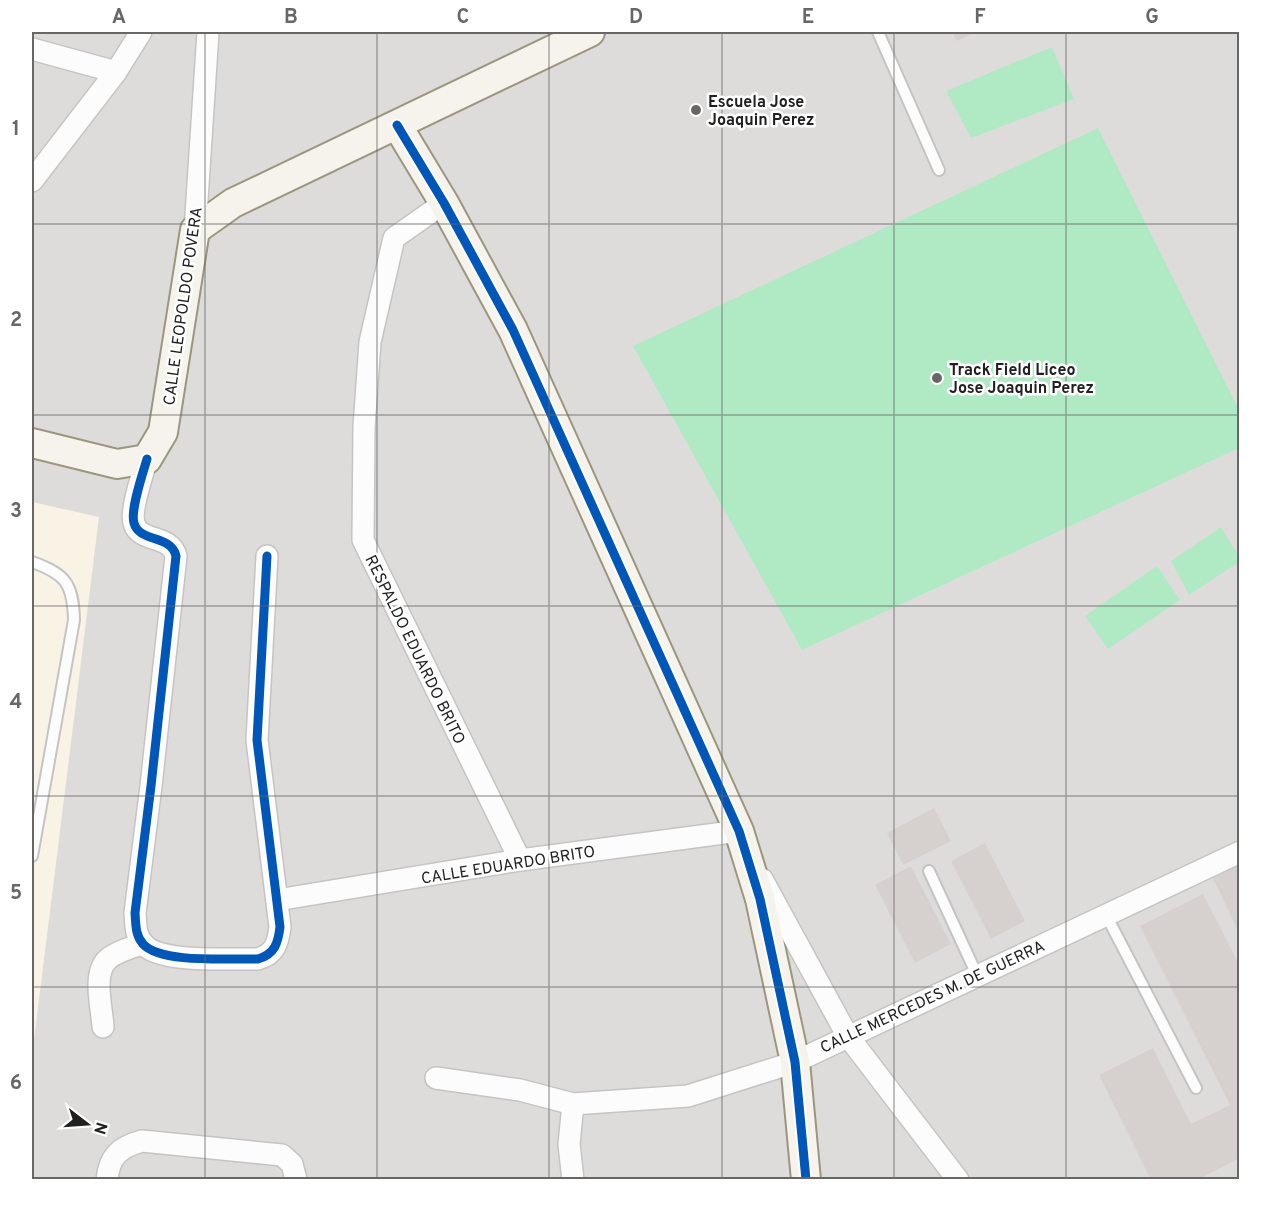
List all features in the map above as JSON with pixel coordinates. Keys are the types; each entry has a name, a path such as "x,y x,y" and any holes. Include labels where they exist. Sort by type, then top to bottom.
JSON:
{"street":[{"path":"32,181 116,72 141,32"},
{"name":"CALLE LEOPOLDO POVERA","path":"147,459 163,432 195,230 208,32"},
{"path":"195,230 233,202 397,125 549,40 590,32"},
{"path":"32,49 116,72"},
{"path":"397,125 444,203 513,330 742,839 847,1035 958,1179"},
{"name":"RESPALDO EDUARDO BRITO","path":"444,203 394,238 370,342 364,427 363,540 520,860"},
{"path":"32,444 117,464 147,459 134,514 134,524 138,530 168,542 174,548 176,556 152,786 135,913 136,931 143,943 165,956 258,959 266,957 279,941 280,927 257,740 267,555"},
{"path":"742,839 760,899 795,1062 806,1179"},
{"name":"CALLE EDUARDO BRITO","path":"277,900 520,860 742,839"},
{"name":"CALLE MERCEDES M. DE GUERRA","path":"436,1078 520,1090 573,1104 688,1096 795,1062 847,1035 1239,852"},
{"path":"103,1027 100,976 104,963 110,957 143,943"},
{"path":"564,1179 573,1104"},
{"path":"107,1179 108,1166 115,1154 127,1145 142,1141 282,1155 292,1164 296,1179"},
{"path":"569,1144 573,1179"}],"lane":[{"path":"878,32 939,170"},
{"path":"32,562 53,570 67,582 73,597 74,620 32,856"},
{"path":"929,871 977,975"},
{"path":"1106,915 1196,1088"}],"shaded area":[{"path":"32,32 1239,32 1239,1179 32,1179"},
{"path":"32,502 99,517 32,1056"}],"green space":[{"path":"1052,47 1074,99 971,138 946,91"},
{"name":"Track Field Liceo Jose Joaquin Perez","path":"1098,128 1239,410 1239,448 802,650 633,346"},
{"path":"1221,527 1239,557 1239,562 1189,595 1171,561"},
{"path":"1157,566 1180,600 1108,649 1085,616"}],"building":[{"path":"952,32 976,32 957,41"},
{"path":"934,808 951,841 903,865 887,833"},
{"path":"985,843 1025,921 991,939 951,861"},
{"path":"1240,860 1240,935 1211,874"},
{"path":"911,866 951,944 915,963 875,885"},
{"path":"1203,894 1240,966 1240,1158 1197,1180 1151,1180 1099,1075 1153,1048 1191,1124 1230,1105 1140,926"}],"cycle path":[{"path":"397,125 444,203 513,330 739,831 760,899 795,1062 806,1180"},
{"path":"147,459 135,501 134,523 142,534 168,544 176,556 135,913 136,929 140,941 152,950 165,955 197,959 258,959 272,951 278,938 280,927 257,740 267,556"}],"place":[{"name":"Escuela Jose Joaquin Perez","path":"696,110"},
{"name":"Track Field Liceo Jose Joaquin Perez","path":"937,378"}]}
